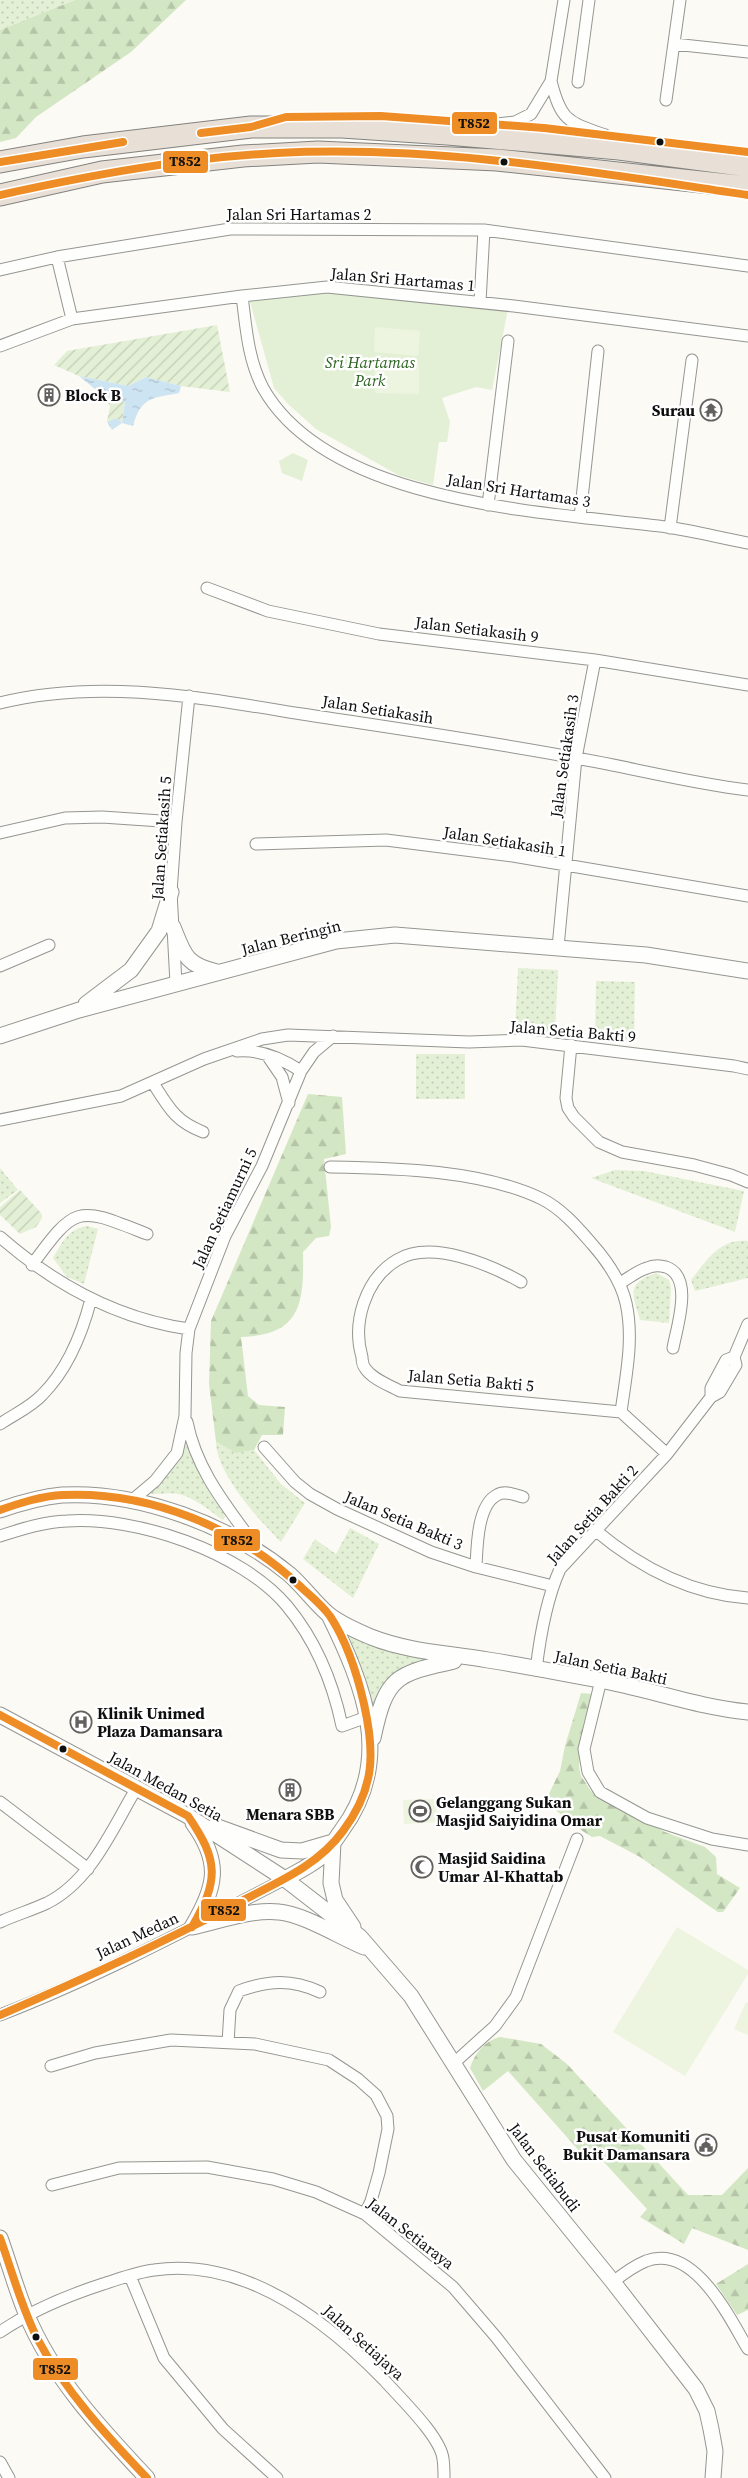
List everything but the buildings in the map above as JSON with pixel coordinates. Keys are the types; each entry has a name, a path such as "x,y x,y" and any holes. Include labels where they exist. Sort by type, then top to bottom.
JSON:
{"highway":[{"path":"251,128 286,117 381,116 497,124 748,152"},
{"path":"0,162 82,147 251,128 342,127 619,149 748,166"},
{"path":"0,195 102,172 243,156 318,152 497,160 748,187"},
{"path":"563,167 748,195"}],"street":[{"path":"497,124 515,122 531,114 551,82 564,0"},
{"path":"578,82 589,0"},
{"path":"666,100 680,0"},
{"path":"674,44 748,52"},
{"path":"551,82 559,109 564,117 605,135"},
{"name":"Jalan Sri Hartamas 2","path":"0,270 57,257 230,229 484,230 748,266"},
{"path":"480,302 484,230"},
{"path":"57,257 72,319"},
{"name":"Jalan Sri Hartamas 1","path":"0,346 72,319 242,296 327,287 480,302 748,336"},
{"name":"Jalan Sri Hartamas 3","path":"242,296 250,350 263,387 285,418 301,432 347,462 397,484 488,505 670,528 748,543"},
{"path":"488,505 508,341"},
{"path":"580,517 598,351"},
{"path":"670,528 692,360"},
{"name":"Jalan Setiakasih 9","path":"207,588 268,611 379,634 595,660 748,685"},
{"name":"Jalan Setiakasih 3","path":"558,948 576,758 595,660"},
{"name":"Jalan Setiakasih","path":"0,703 33,695 102,690 189,696 576,758 713,786 748,790"},
{"name":"Jalan Setiakasih 5","path":"176,983 171,892 189,696"},
{"path":"0,833 65,818 102,817 176,822"},
{"name":"Jalan Setiakasih 1","path":"256,844 386,840 513,856 567,867 748,896"},
{"path":"79,1010 131,970 159,931 171,892"},
{"path":"173,927 184,956 199,968 221,973"},
{"name":"Jalan Beringin","path":"0,1036 79,1010 336,941 395,934 646,954 748,971"},
{"path":"0,966 49,945"},
{"name":"Jalan Setia Bakti 9","path":"0,1120 121,1096 204,1059 275,1037 301,1034 469,1042 522,1040 748,1069"},
{"name":"Jalan Setiamurni 5","path":"130,1502 155,1481 177,1453 185,1416 186,1352 189,1329 226,1236 262,1166 289,1105 301,1071 314,1052 333,1036"},
{"path":"571,1045 566,1098 568,1108 574,1117 599,1142 622,1152 694,1165 731,1175 748,1182"},
{"path":"228,1051 249,1051 265,1054 279,1058 301,1071"},
{"path":"265,1054 282,1077 289,1105"},
{"path":"153,1083 176,1117 186,1125 203,1132"},
{"path":"330,1167 407,1168 486,1182 518,1190 543,1200 569,1219 598,1250 620,1283 626,1303 630,1342 621,1412 667,1454"},
{"path":"32,1264 63,1224 82,1214 91,1215 147,1234"},
{"path":"0,1237 32,1264 61,1283 91,1299 137,1316 189,1329"},
{"name":"Jalan Setia Bakti 5","path":"521,1282 500,1270 475,1260 451,1255 429,1253 398,1259 384,1271 369,1290 360,1312 358,1346 365,1368 382,1382 407,1392 621,1412"},
{"path":"620,1283 653,1266 669,1269 678,1277 681,1282 681,1301 673,1348"},
{"path":"0,1424 41,1396 58,1375 76,1345 85,1323 91,1299"},
{"name":"Jalan Setia Bakti 2","path":"536,1670 553,1586 560,1570 667,1454 711,1398 720,1392 736,1365 734,1357 748,1324"},
{"name":"Jalan Setiamurni 5","path":"185,1416 193,1447 210,1483 263,1555"},
{"name":"Jalan Setia Bakti 3","path":"264,1447 295,1482 310,1494 338,1509 414,1544 476,1567 553,1586"},
{"path":"476,1567 478,1536 484,1513 490,1501 497,1494 508,1493 523,1497"},
{"path":"0,1510 25,1501 61,1495 95,1496 184,1515 214,1526 263,1555 288,1574 329,1615"},
{"path":"0,1536 30,1526 62,1521 122,1524 158,1532 196,1546 223,1559 254,1576 270,1588 298,1620 323,1664 342,1726 367,1717"},
{"path":"595,1530 638,1562 661,1575 712,1592 748,1598"},
{"name":"Jalan Setia Bakti","path":"329,1615 356,1676 367,1717 372,1746"},
{"name":"Jalan Setia Bakti","path":"329,1615 363,1633 394,1645 601,1680 690,1702 748,1712"},
{"name":"Jalan Setia Bakti","path":"285,1879 322,1856 360,1803 366,1788 372,1746 382,1704 388,1690 398,1679 422,1667 468,1659"},
{"path":"601,1680 584,1749 588,1772 600,1792 647,1818 712,1839 748,1845"},
{"name":"Jalan Medan Setia","path":"0,1715 188,1816 285,1879"},
{"path":"0,1922 47,1903 74,1883 88,1869 136,1789"},
{"path":"0,1802 88,1869"},
{"path":"188,1816 282,1850 302,1851 333,1842 331,1883 335,1900 360,1937"},
{"path":"188,1816 204,1838 213,1862 213,1877 207,1901 192,1927"},
{"path":"454,2063 495,2026 516,1997 576,1839"},
{"name":"Jalan Medan","path":"0,2015 54,1992 192,1927 285,1879"},
{"name":"Jalan Setiabudi","path":"285,1879 360,1937 411,1996 514,2160 696,2388 707,2412 711,2429 715,2452 713,2478"},
{"path":"192,1927 260,1912 279,1912 294,1916 372,1951"},
{"path":"228,2043 230,2010 240,1991 259,1984 300,1983 320,1992"},
{"path":"51,2066 95,2053 171,2040 255,2044 329,2060 358,2079 376,2095 387,2116 388,2130 379,2173 371,2202 365,2214"},
{"name":"Jalan Setiaraya","path":"52,2185 119,2168 207,2167 273,2180 316,2192 365,2214 454,2286 605,2478"},
{"path":"0,2238 26,2314 63,2379 106,2434 147,2478"},
{"path":"613,2282 646,2261 672,2260 681,2264 694,2271 706,2284 748,2349"},
{"name":"Jalan Setiajaya","path":"0,2332 26,2314 68,2295 154,2270 183,2269 210,2271 259,2286 314,2318 378,2374 422,2420 444,2457 444,2478"},
{"path":"130,2276 164,2358 224,2429 278,2478"},
{"path":"0,2462 9,2478"}],"green space":[{"path":"0,0 75,0 0,30"},
{"path":"75,0 186,0 131,52 36,117 16,138 0,142 0,30"},
{"name":"Sri Hartamas Park","path":"328,289 508,309 492,390 476,387 442,398 450,422 447,442 439,442 433,485 400,476 316,429 288,404 274,388 249,298"},
{"path":"217,325 230,392 181,386 146,377 128,386 79,376 54,365 67,351"},
{"path":"375,327 420,331 418,356 374,352"},
{"path":"419,363 419,394 375,393 374,364"},
{"path":"101,394 125,402 122,423 116,418 107,422 110,406"},
{"path":"293,453 308,460 302,481 282,473 279,461"},
{"path":"518,968 558,970 555,1033 515,1031"},
{"path":"596,981 635,982 634,1042 595,1041"},
{"path":"416,1054 465,1054 465,1099 416,1099"},
{"path":"308,1094 342,1097 346,1154 324,1159 331,1227 329,1236 316,1238 303,1252 302,1287 300,1301 295,1313 287,1323 276,1330 261,1335 241,1337 248,1396 259,1405 285,1407 283,1435 262,1435 254,1450 236,1453 216,1442 209,1384 211,1321"},
{"path":"0,1168 18,1190 0,1203"},
{"path":"615,1170 644,1171 744,1191 735,1232 591,1178"},
{"path":"20,1190 42,1214 42,1218 36,1227 20,1234 0,1215 0,1207"},
{"path":"87,1226 98,1229 84,1284 67,1277 53,1258 70,1233"},
{"path":"748,1241 748,1278 695,1291 691,1280 715,1252 730,1243"},
{"path":"656,1273 669,1280 671,1288 669,1323 640,1320 635,1303 635,1286 639,1281"},
{"path":"186,1429 228,1512 223,1520 190,1498 178,1494 143,1494 151,1487"},
{"path":"216,1442 236,1453 254,1450 281,1484 305,1503 281,1542 251,1509 231,1482 223,1468"},
{"path":"350,1528 379,1544 353,1598 303,1559 315,1539 336,1554"},
{"path":"342,1627 433,1657 415,1663 374,1715 362,1670"},
{"path":"581,1693 592,1694 583,1725 579,1767 581,1776 591,1791 665,1832 705,1847 716,1857 717,1874 740,1888 723,1912 718,1912 640,1857 600,1836 592,1837 545,1802 560,1771 565,1746"},
{"name":"Gelanggang Sukan Masjid Saiyidina Omar","path":"436,1799 438,1822 404,1824 403,1800"},
{"path":"677,1927 748,1970 748,1974 685,2076 613,2032"},
{"path":"746,2002 748,2003 748,2035 734,2029"},
{"path":"500,2037 541,2044 567,2064 688,2195 722,2195 748,2168 748,2250 692,2228 684,2244 640,2217 647,2209 591,2148 582,2154 508,2071 483,2091 470,2068 481,2048 489,2041"},
{"path":"748,2264 748,2310 737,2315 716,2284"}],"water":[{"path":"79,376 128,386 146,377 181,386 179,393 155,398 144,404 136,416 133,426 122,423 125,402 101,394"},
{"path":"116,418 122,423 112,430 107,422"}],"transit line":[{"name":"T852","path":"201,133 251,127 286,117 381,116 544,128 748,152"},
{"name":"T852","path":"0,162 123,142"},
{"name":"T852","path":"0,195 103,174 172,163 242,155 336,152 395,153 513,162 748,195"},
{"name":"T852","path":"0,1510 31,1500 63,1495 96,1495 128,1499 192,1518 222,1531 250,1548 277,1567 313,1597 327,1612 336,1626 351,1658 358,1681 368,1722 371,1754 367,1785 354,1815 332,1844 307,1865 279,1882 176,1934 89,1976 0,2015"},
{"name":"T852","path":"0,1715 188,1816 206,1846 212,1871 207,1896 192,1927"},
{"name":"T852","path":"0,2238 26,2314 48,2357 87,2412 147,2478"}],"place":[{"name":"Block B","path":"49,395"},
{"name":"Surau","path":"711,410"},
{"name":"Klinik Unimed Plaza Damansara","path":"81,1722"},
{"name":"Menara SBB","path":"290,1790"},
{"name":"Gelanggang Sukan Masjid Saiyidina Omar","path":"420,1811"},
{"name":"Masjid Saidina Umar Al-Khattab","path":"422,1867"},
{"name":"Pusat Komuniti Bukit Damansara","path":"706,2145"}]}
